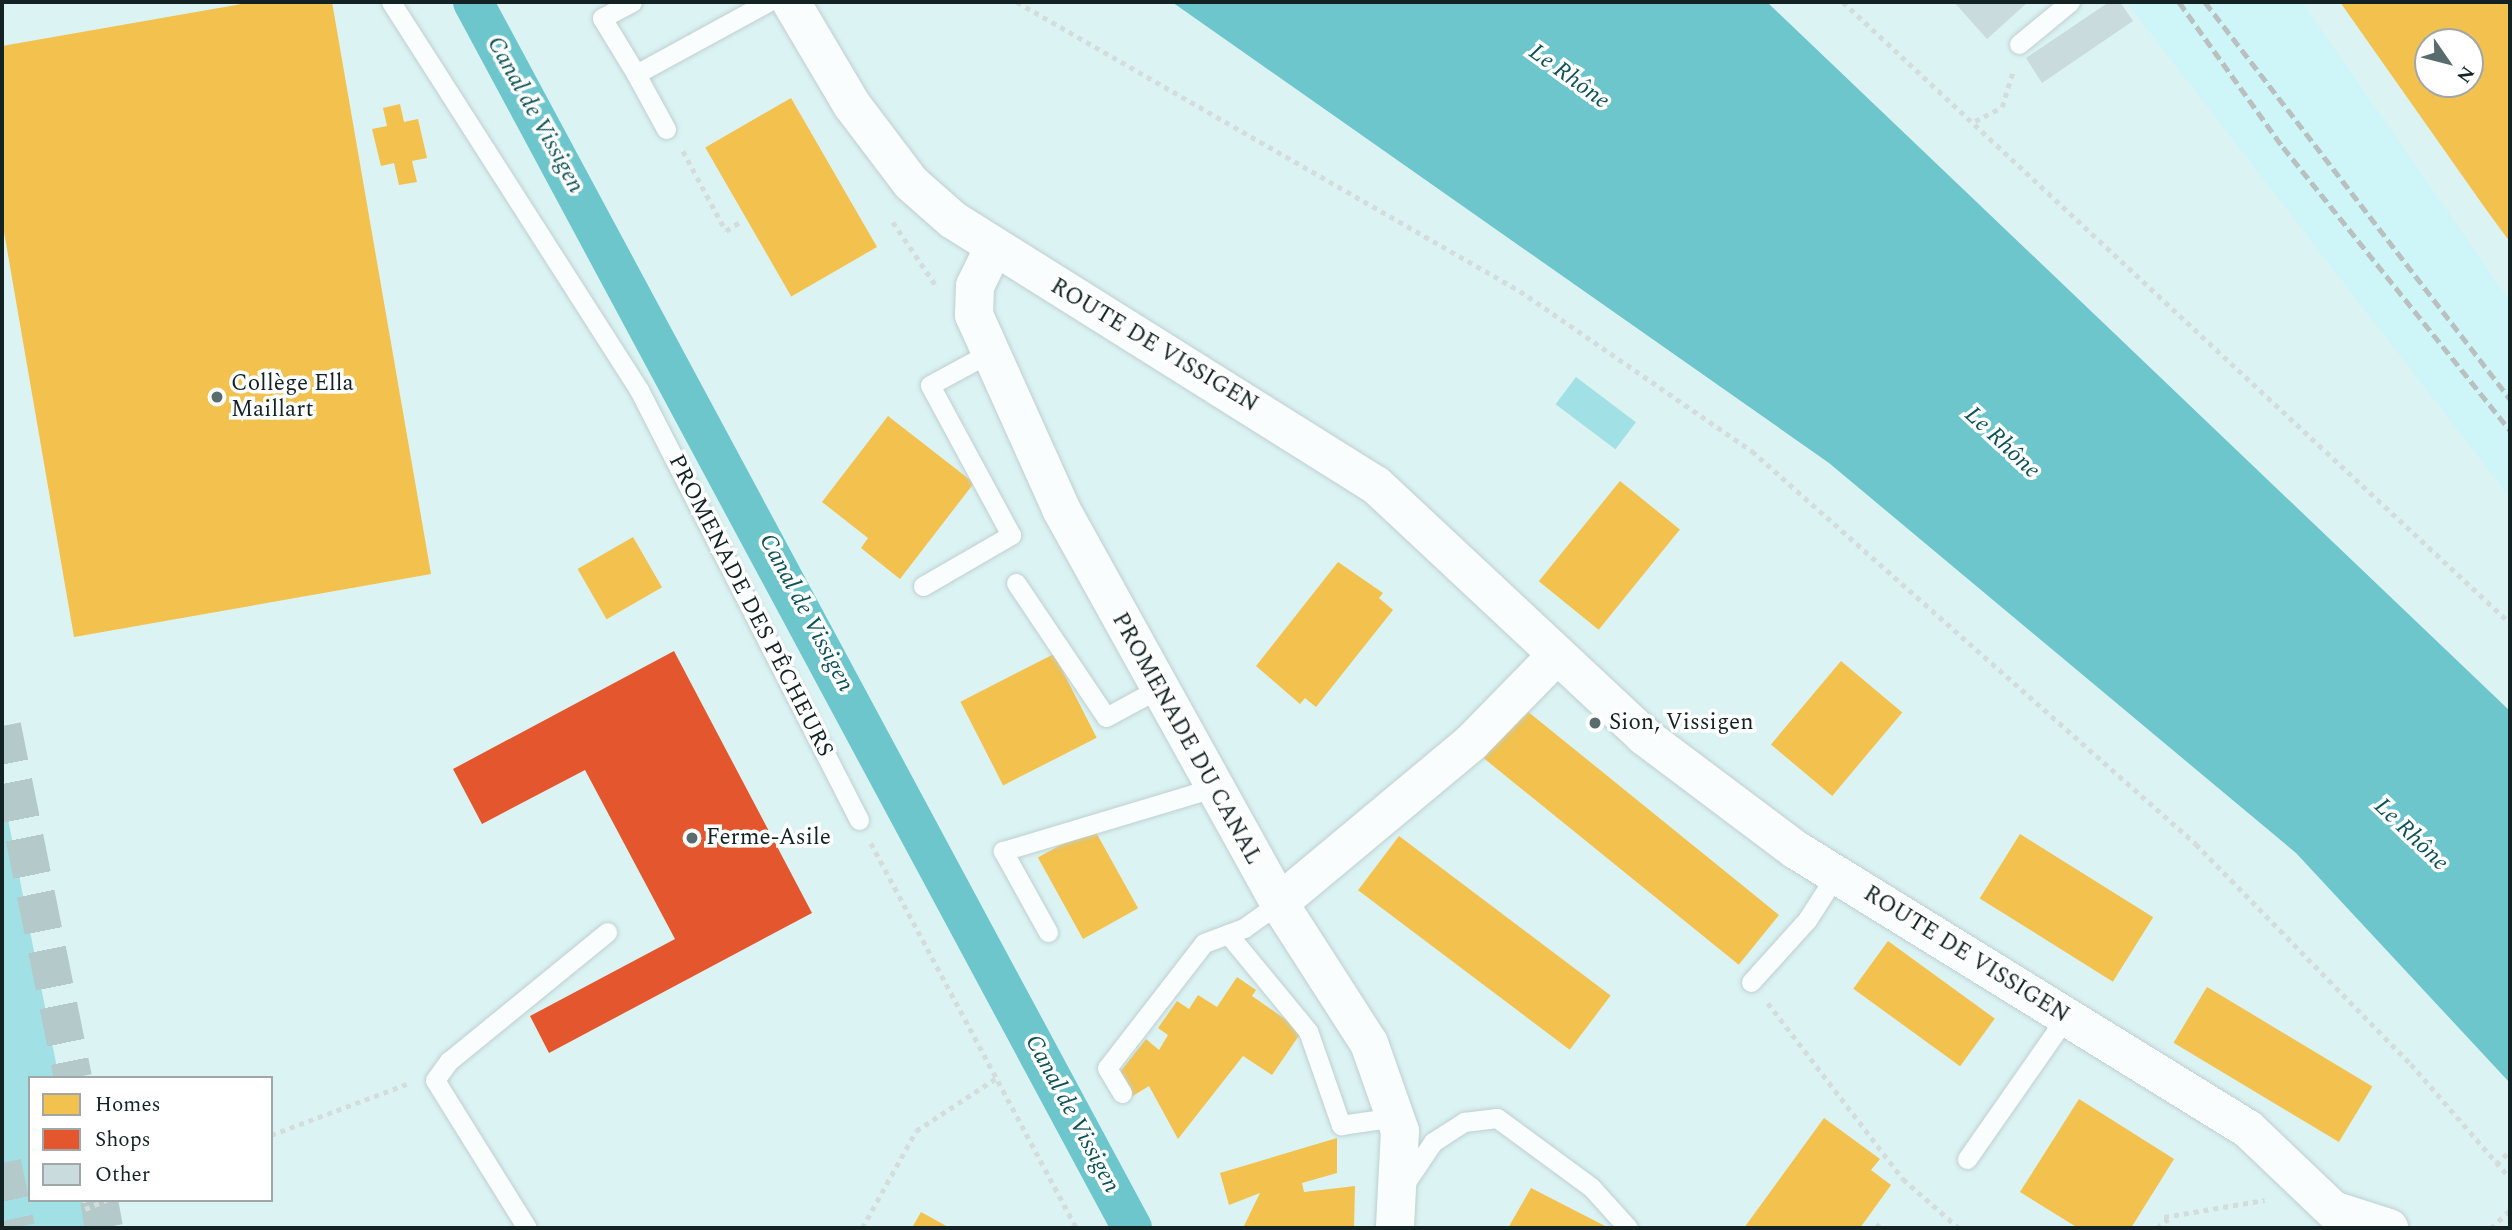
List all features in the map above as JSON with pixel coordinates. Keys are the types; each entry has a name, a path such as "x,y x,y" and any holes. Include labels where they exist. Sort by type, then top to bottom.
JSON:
{"street":[{"name":"ROUTE DE VISSIGEN","path":"791,2 852,105 911,183 993,249 1376,485 1438,536 1555,657 1674,760 1836,875 2248,1129 2327,1219 2389,1228"},
{"name":"PROMENADE DU CANAL","path":"993,249 973,299 989,353 1156,690 1279,903 1369,1043 1396,1117 1396,1211"},
{"path":"1279,903 1472,742 1555,657"}],"lane":[{"name":"PROMENADE DES PÊCHEURS","path":"391,2 639,390 859,820"},
{"path":"632,2 603,18 666,129"},
{"path":"636,74 768,2"},
{"path":"2019,44 2070,2"},
{"path":"923,586 1011,535 930,385 989,353"},
{"path":"1016,583 1105,717 1156,690"},
{"path":"1048,932 1003,851 1213,788"},
{"path":"1751,982 1807,920 1836,875"},
{"path":"1122,1093 1107,1068 1204,943 1228,934 1279,903"},
{"path":"527,1228 435,1080 449,1061 607,932"},
{"path":"1228,934 1308,1031 1341,1125 1396,1117"},
{"path":"1967,1159 2066,1017"},
{"path":"1396,1211 1433,1142 1464,1122 1497,1118 1591,1187 1628,1228"}],"path":[{"path":"1017,2 1520,291 1752,451 2196,845 2411,1064 2510,1178"},
{"path":"1843,2 1975,121 2179,320 2510,623"},
{"path":"1975,121 2002,107 2019,44"},
{"path":"666,129 726,231 740,222"},
{"path":"888,213 940,291"},
{"path":"859,820 995,1079 1077,1228"},
{"path":"1765,997 1903,1179 1959,1228"},
{"path":"862,1228 916,1131 995,1079"},
{"path":"273,1134 405,1084 435,1080"},
{"path":"2497,1164 2510,1152"},
{"path":"2157,1228 2166,1218 2269,1199"},
{"path":"85,1209 101,1202"},
{"path":"2491,1228 2510,1210"},
{"path":"1876,1224 1882,1228"}],"shaded area":[{"path":"2126,2 2302,2 2510,301 2510,498"},
{"path":"1576,377 1636,422 1615,449 1556,404"},
{"path":"2,789 59,1076 28,1076 28,1202 83,1202 89,1228 2,1228"}],"water":[{"name":"Le Rhône","path":"1172,2 1767,2 2510,711 2510,1083 2296,853 1829,463"}],"building: Homes":[{"name":"Collège Ella Maillart","path":"253,2 332,2 431,574 74,637 2,220 2,46"},
{"path":"2340,2 2510,2 2510,242 2485,208"},
{"path":"791,98 877,247 791,296 705,148"},
{"path":"400,104 404,122 418,119 427,158 412,161 417,182 399,185 394,163 381,166 372,129 387,126 383,108"},
{"path":"888,416 974,483 900,579 861,548 868,538 822,502"},
{"path":"1620,481 1680,529 1599,630 1539,581"},
{"path":"633,537 662,587 607,619 578,569"},
{"path":"1338,562 1383,593 1379,598 1393,610 1316,707 1305,698 1300,704 1256,666"},
{"path":"1054,654 1097,738 1003,785 960,702"},
{"path":"1841,661 1902,712 1832,796 1771,744"},
{"path":"1521,706 1779,915 1739,965 1481,756"},
{"path":"1093,827 1138,908 1083,939 1038,858"},
{"path":"2020,834 2153,917 2113,982 1980,898"},
{"path":"1399,836 1611,995 1570,1050 1358,890"},
{"path":"1888,941 1995,1019 1960,1066 1853,989"},
{"path":"1237,977 1256,990 1252,996 1302,1031 1272,1075 1243,1056 1178,1139 1149,1086 1131,1097 1120,1072 1146,1039 1159,1050 1168,1035 1158,1028 1177,1001 1189,1009 1198,995 1217,1007"},
{"path":"2207,987 2372,1086 2339,1142 2174,1043"},
{"path":"2079,1099 2174,1159 2131,1228 2078,1228 2020,1192"},
{"path":"1824,1118 1880,1159 1871,1170 1891,1185 1860,1228 1744,1228"},
{"path":"1337,1138 1337,1173 1302,1183 1304,1192 1355,1186 1354,1228 1243,1228 1260,1193 1229,1205 1220,1173"},
{"path":"1531,1188 1609,1228 1508,1228"},
{"path":"921,1212 950,1228 912,1228"}],"building: Shops":[{"path":"674,651 812,913 549,1053 530,1016 675,939 585,770 482,824 453,769"}],"building: Other":[{"path":"1954,2 2028,2 1987,39"},
{"path":"2109,2 2120,2 2133,21 2042,83 2026,58"}],"waterway":[{"name":"Canal de Vissigen","path":"473,2 1132,1228"}],"tunnel":[{"path":"2,726 73,1076"},
{"path":"2,1163 16,1228"},
{"path":"99,1202 104,1228"}],"railway":[{"path":"2179,2 2283,147 2510,430"},
{"path":"2205,2 2510,399"}],"place":[{"name":"Collège Ella Maillart","path":"217,397"},
{"name":"Sion, Vissigen","path":"1595,723"},
{"name":"Ferme-Asile","path":"692,838"}]}
